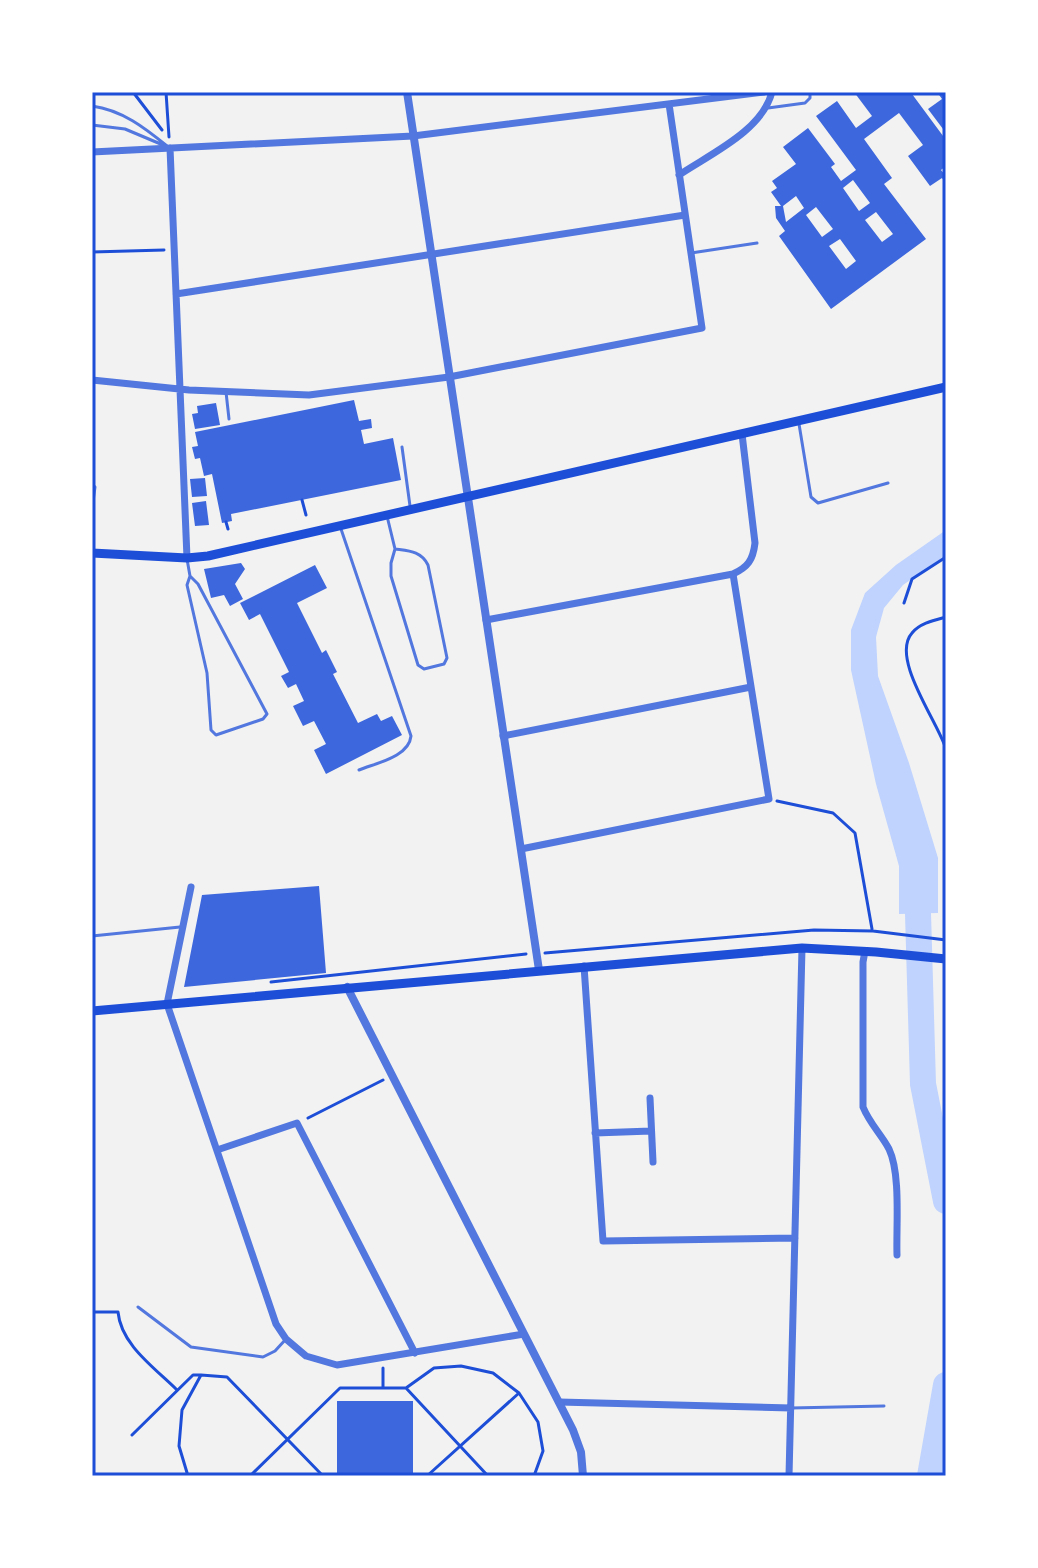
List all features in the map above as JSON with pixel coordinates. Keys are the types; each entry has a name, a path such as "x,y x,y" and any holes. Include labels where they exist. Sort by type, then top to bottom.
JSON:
{"main road":[{"path":"92,553 187,558 340,526 946,387"},
{"path":"92,1011 802,948 942,958"}],"street":[{"path":"407,92 539,970"},
{"path":"92,152 170,144 413,136 764,92"},
{"path":"679,175 752,125 768,108 772,92"},
{"path":"92,380 180,389 309,395 449,377 702,328 669,104"},
{"path":"170,144 187,558"},
{"path":"176,294 685,215"},
{"path":"486,620 733,574 746,568 753,557 755,543 742,434"},
{"path":"521,849 769,799 733,574"},
{"path":"503,736 751,687"},
{"path":"191,887 167,1004 276,1324 286,1339 306,1356 337,1365 524,1334"},
{"path":"789,1476 802,948"},
{"path":"865,951 863,1107 870,1125 889,1150 894,1176 897,1255"},
{"path":"584,966 603,1241 795,1238"},
{"path":"347,987 578,1441 583,1476"},
{"path":"650,1098 653,1162"},
{"path":"217,1150 297,1123 415,1353"},
{"path":"595,1133 651,1131"},
{"path":"559,1402 791,1408"}],"lane":[{"path":"768,108 805,103 810,98 810,92"},
{"path":"92,106 107,108 136,122 170,144"},
{"path":"92,125 125,129 170,144"},
{"path":"691,253 757,243"},
{"path":"226,392 229,419"},
{"path":"799,421 811,497 818,503 888,483"},
{"path":"402,447 410,510"},
{"path":"92,484 95,487 92,509"},
{"path":"387,515 395,549 391,576 418,665 424,669 444,664 447,658 428,565 416,553 395,549"},
{"path":"340,526 411,736 410,745 405,751 359,770"},
{"path":"187,558 190,576 187,585 207,673 211,730 219,734 263,719 267,714 198,584 190,576"},
{"path":"92,936 183,927"},
{"path":"138,1307 191,1347 263,1357 275,1351 286,1339"},
{"path":"791,1408 884,1406"}],"path":[{"path":"133,92 170,144"},
{"path":"166,92 170,144"},
{"path":"92,252 174,250"},
{"path":"302,500 306,515"},
{"path":"226,522 228,529"},
{"path":"904,603 912,579 946,557"},
{"path":"946,617 927,622 912,632 906,644 910,674 946,749"},
{"path":"769,799 833,813 855,833 872,929"},
{"path":"263,983 537,953 814,930 944,939"},
{"path":"297,1123 392,1076"},
{"path":"92,1308 93,1312 118,1312 119,1324 135,1350 177,1390"},
{"path":"382,1358 383,1388"},
{"path":"250,1476 340,1388 406,1388 434,1368 461,1366 493,1373 519,1393 538,1422 543,1451 534,1476"},
{"path":"132,1435 193,1375 227,1377 323,1476"},
{"path":"188,1476 179,1446 182,1410 201,1375"},
{"path":"406,1388 488,1476"},
{"path":"427,1476 519,1393"}],"water":[{"path":"946,530 946,555 903,585 884,608 876,637 878,676 938,858 938,913 899,914 899,866 876,784 851,670 851,630 865,593 896,565"}],"building":[{"path":"854,92 915,92 912,94 946,140 946,166 941,170 946,176 946,184 942,178 930,186 908,156 923,145 899,113 864,139 892,178 884,184 926,239 831,309 779,236 785,231 776,218 775,206 781,206 771,192 777,188 772,181 796,164 783,147 808,128 835,164 831,167 841,181 856,170 816,116 837,101 856,128 872,116","holes":["853,180 870,203 859,211 843,188","796,196 804,208 786,222 783,206","816,207 833,229 822,237 806,215","876,212 893,234 882,242 865,220","840,239 856,261 846,269 829,246"]},
{"path":"937,92 946,92 946,133 928,109 942,99"},
{"path":"354,400 359,421 371,419 372,428 361,430 364,444 393,438 401,480 231,514 232,521 222,523 212,474 204,476 200,458 195,459 192,447 198,446 195,432"},
{"path":"216,403 220,425 195,429 192,414 198,413 197,406"},
{"path":"205,478 207,496 192,497 190,479"},
{"path":"206,501 209,525 195,526 192,503"},
{"path":"241,563 245,569 235,584 243,599 230,606 224,595 211,598 204,569"},
{"path":"315,565 327,588 297,603 322,653 326,650 337,672 333,674 358,723 377,714 381,721 392,716 402,735 326,774 314,750 326,744 314,721 303,726 293,706 304,701 296,684 288,688 281,676 289,672 260,614 249,620 240,603"},
{"path":"319,886 326,973 184,987 202,895"},
{"path":"337,1401 413,1401 413,1476 337,1476"}],"waterway":[{"path":"917,879 923,1084 946,1201"},
{"path":"930,1476 946,1385"}]}
